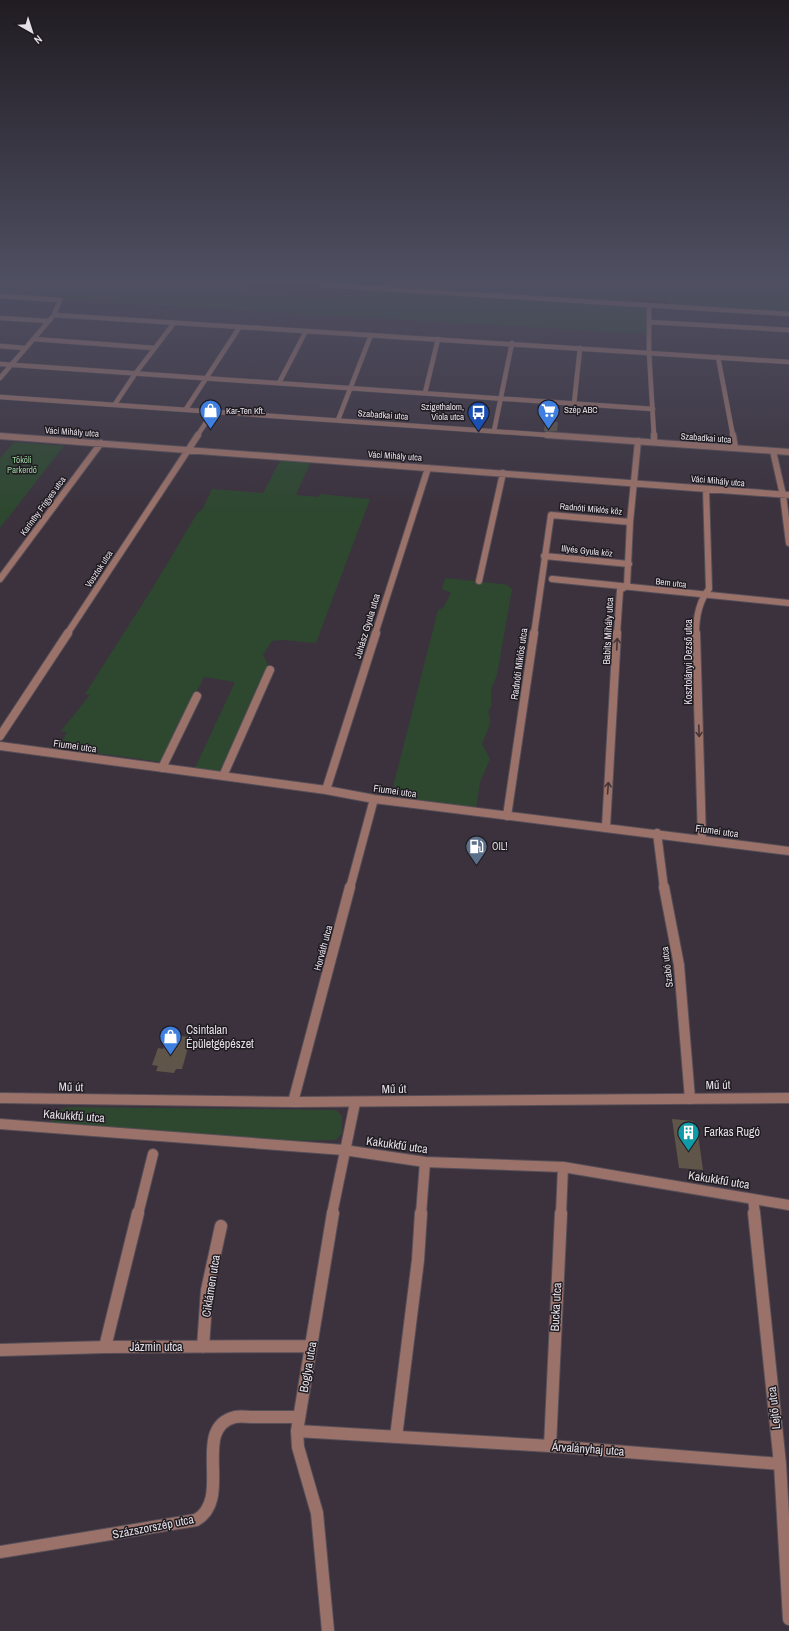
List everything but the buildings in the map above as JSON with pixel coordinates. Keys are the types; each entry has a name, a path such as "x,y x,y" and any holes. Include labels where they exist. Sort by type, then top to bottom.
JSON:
{"street":[{"path":"0,378 17,357"},
{"path":"115,404 147,357"},
{"path":"186,410 220,357"},
{"path":"279,383 293,357"},
{"path":"338,420 363,357"},
{"path":"425,393 434,357"},
{"path":"494,431 509,357"},
{"path":"574,404 579,357"},
{"path":"649,357 654,442"},
{"path":"718,357 735,448"},
{"path":"720,357 789,362"},
{"path":"0,364 653,409"},
{"name":"Szabadkai utca","path":"0,397 789,452"},
{"name":"Vosztok utca","path":"0,736 190,450 213,412"},
{"name":"Váci Mihály utca","path":"0,436 786,495"},
{"name":"Babits Mihály utca","path":"606,827 620,590 627,586 630,522 638,441"},
{"name":"Karinthy Frigyes utca","path":"0,579 101,443"},
{"path":"773,451 786,495 789,543"},
{"name":"Juhász Gyula utca","path":"326,790 428,468"},
{"path":"479,580 503,473"},
{"name":"Kosztolányi Dezső utca","path":"702,839 696,621 704,595 709,589 706,489"},
{"name":"Radnóti Miklós köz","path":"550,514 630,522"},
{"name":"Radnóti Miklós utca","path":"507,816 550,514"},
{"name":"Illyés Gyula köz","path":"544,556 628,564"},
{"name":"Bem utca","path":"552,579 789,603"},
{"path":"223,776 270,670"},
{"path":"162,768 197,696"},
{"name":"Fiumei utca","path":"0,746 326,790 374,799 657,833 789,851"},
{"name":"Horváth utca","path":"293,1102 374,799"},
{"name":"Szabó utca","path":"657,833 664,891 679,965 690,1099"},
{"name":"Mű út","path":"0,1098 170,1102 356,1103 789,1098"},
{"name":"Boglya utca","path":"328,1631 316,1512 298,1447 297,1431 344,1150 356,1103"},
{"name":"Kakukkfű utca","path":"0,1124 344,1150 425,1162 563,1167 789,1205"},
{"path":"105,1347 153,1154"},
{"path":"396,1437 418,1260 425,1162"},
{"name":"Bucka utca","path":"550,1446 563,1167"},
{"name":"Lejtő utca","path":"753,1199 780,1464 789,1619"},
{"name":"Ciklámen utca","path":"203,1347 207,1290 221,1226"},
{"name":"Jázmin utca","path":"0,1350 105,1347 311,1346"},
{"name":"Százszorszép utca","path":"0,1552 196,1520 208,1512 213,1499 214,1443 217,1431 226,1421 235,1417 299,1417"},
{"name":"Árvalányhaj utca","path":"297,1431 550,1446 780,1464"}],"green space":[{"name":"Tököli Parkerdő","path":"14,442 64,446 0,528 0,458"},
{"path":"281,459 311,461 296,495 318,497 320,494 370,499 316,643 283,640 272,641 263,655 269,667 223,772 195,768 235,682 204,677 162,762 59,748 67,732 61,731 90,695 85,694 152,589 198,512 202,510 212,489 263,493"},
{"path":"445,578 502,584 507,585 512,589 497,675 491,689 491,706 488,712 490,716 490,724 482,744 490,759 480,782 476,809 391,795 438,610 443,608 451,593 442,589"},
{"path":"68,1107 336,1110 342,1116 342,1133 336,1140 286,1141 56,1125 51,1122 54,1114 59,1110"}],"place":[{"name":"Kar-Ten Kft.","path":"210,430"},
{"name":"Szép ABC","path":"548,430"},
{"name":"Szigethalom, Viola utca","path":"479,432"},
{"name":"OIL!","path":"477,866"},
{"name":"Csintalan Épületgépészet","path":"170,1056"},
{"name":"Farkas Rugó","path":"689,1152"}]}
